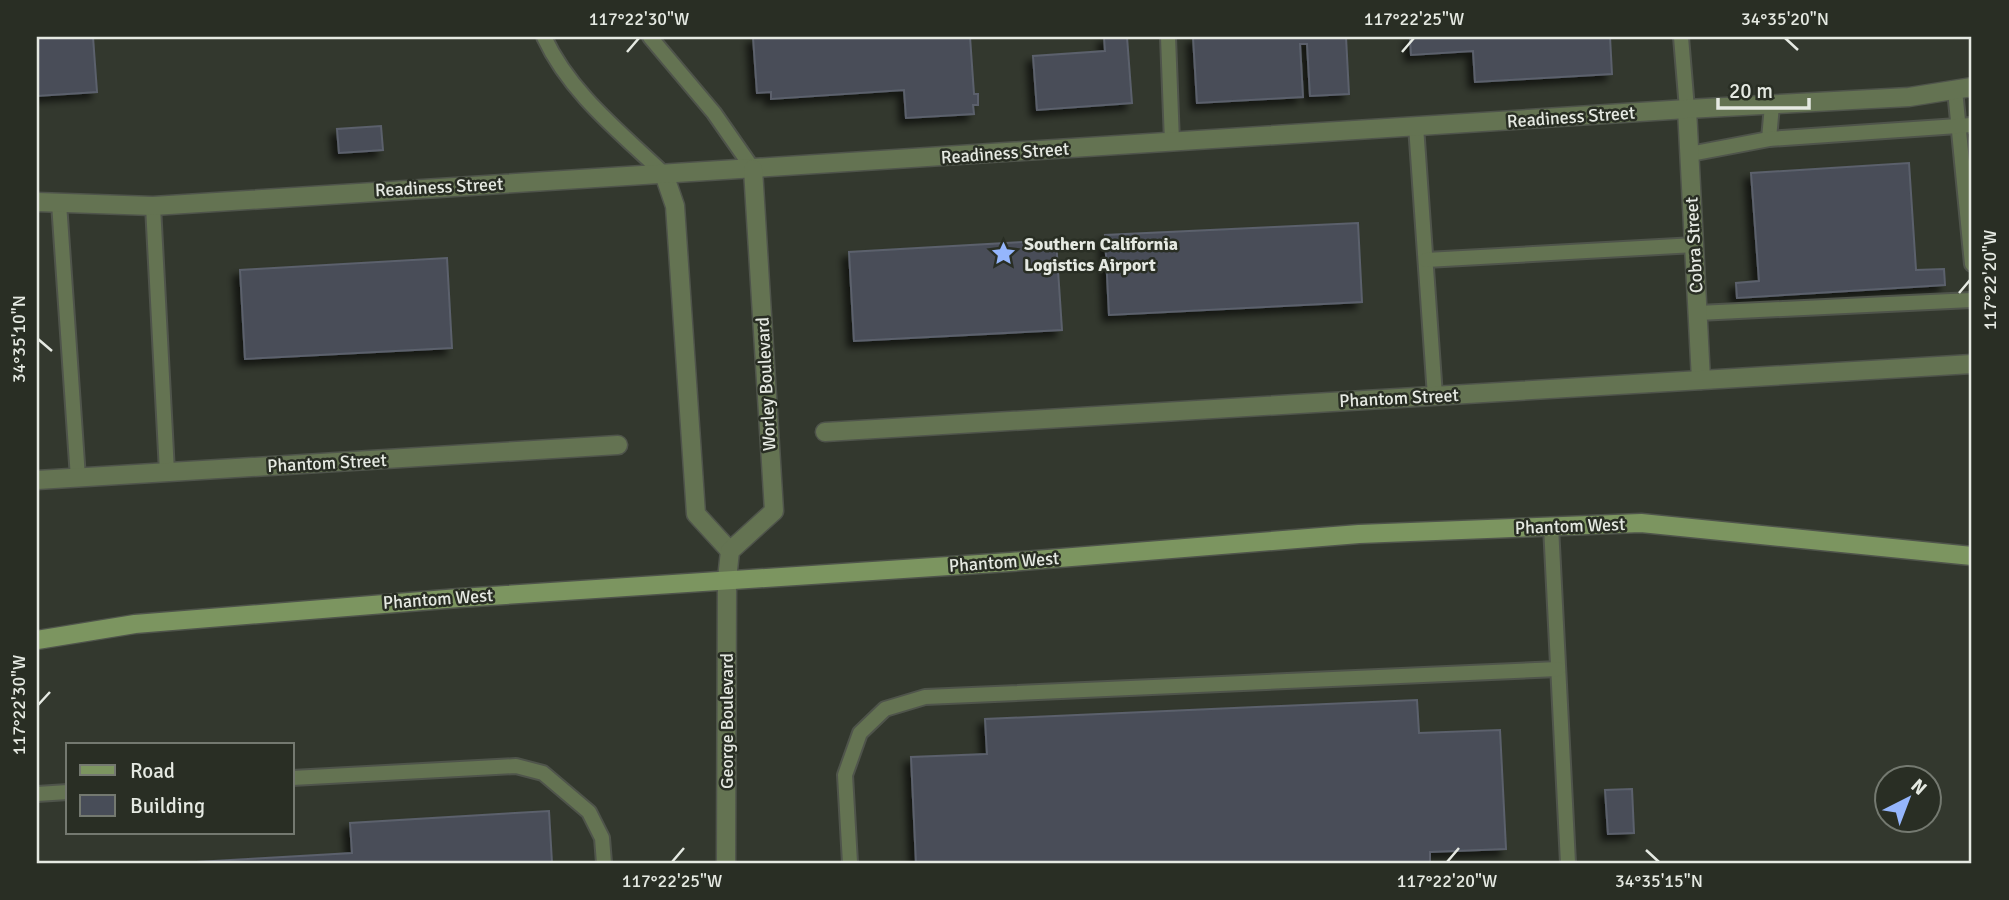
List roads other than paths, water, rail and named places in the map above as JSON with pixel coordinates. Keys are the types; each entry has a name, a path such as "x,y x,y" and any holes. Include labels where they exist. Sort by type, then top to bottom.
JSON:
{"street":[{"name":"Readiness Street","path":"37,202 153,206 1909,97 1964,88"},
{"name":"Cobra Street","path":"1687,109 1701,380"},
{"name":"Worley Boulevard","path":"730,551 774,511 753,169"},
{"path":"664,174 675,206 696,514 730,551 727,579"},
{"name":"Phantom Street","path":"825,432 1972,364"},
{"name":"Phantom Street","path":"37,480 618,445"},
{"name":"Phantom West","path":"37,640 148,623 727,579 1010,562 1359,534 1641,523 1972,556"},
{"name":"George Boulevard","path":"726,863 727,579"}],"lane":[{"path":"544,37 554,58 577,90 664,174"},
{"path":"650,37 715,113 753,169"},
{"path":"1168,37 1172,142"},
{"path":"1681,37 1687,109"},
{"path":"1964,88 1972,264"},
{"path":"1769,139 1772,105"},
{"path":"1416,126 1435,396"},
{"path":"1690,154 1769,139 1965,126"},
{"path":"59,203 78,478"},
{"path":"153,206 167,472"},
{"path":"1426,260 1695,245"},
{"path":"1698,313 1972,300"},
{"path":"1551,526 1568,863"},
{"path":"850,863 845,775 860,733 885,709 925,697 1558,669"},
{"path":"294,778 516,766 543,773 589,812 602,838 604,863"},
{"path":"37,794 66,792"}],"place":[{"name":"Southern California Logistics Airport","path":"1004,254"}]}
